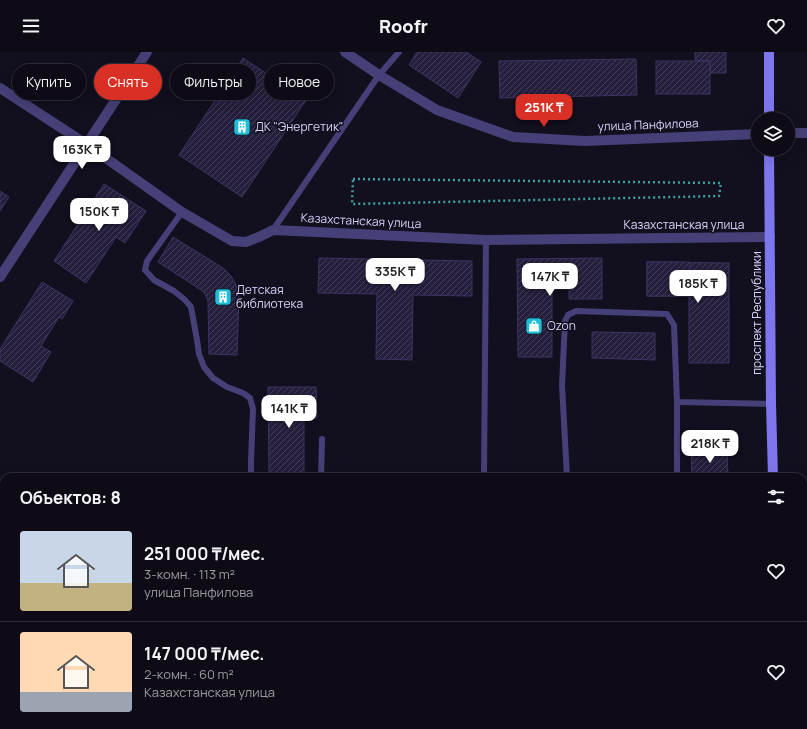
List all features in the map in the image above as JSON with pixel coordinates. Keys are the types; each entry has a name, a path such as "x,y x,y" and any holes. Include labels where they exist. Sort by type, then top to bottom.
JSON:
{"main road":[{"path":"769,52 769,112"},
{"name":"проспект Республики","path":"770,156 771,404 773,473"}],"street":[{"path":"0,277 147,52"},
{"name":"улица Панфилова","path":"345,52 379,76 437,110 513,137 585,140 751,134"},
{"name":"Казахстанская улица","path":"0,88 86,144 182,212 232,241 246,242 273,230 486,240 770,237"},
{"path":"795,133 807,133"}],"lane":[{"path":"273,230 379,76 399,52"},
{"path":"182,212 147,261 145,270 154,280 174,291 191,307 199,354 204,367 213,378 227,387 243,393 250,398 253,409 252,473"},
{"path":"484,473 486,240"},
{"path":"567,473 562,384 565,321 568,315 576,311 667,314 674,325 677,402 677,473"},
{"path":"677,402 771,404"},
{"path":"321,473 322,439"}],"path":[{"path":"353,179 681,182 721,183 719,196 352,204 353,179"}],"building":[{"path":"417,52 466,52 481,62 458,98 409,65"},
{"path":"695,52 726,52 726,73 710,73 710,61 695,60"},
{"name":"ДК \"Энергетик\"","path":"243,58 252,64 239,64"},
{"path":"636,59 637,95 500,98 499,61"},
{"path":"656,61 710,61 710,94 656,94"},
{"name":"ДК \"Энергетик\"","path":"256,67 264,72 264,100 306,100 242,197 179,155 215,100 256,100"},
{"path":"104,184 146,211 125,243 116,237 86,283 54,261"},
{"path":"0,191 9,197 0,211"},
{"name":"Детская библиотека","path":"173,237 223,268 231,276 236,285 239,298 237,355 209,354 208,301 204,292 158,262"},
{"path":"319,258 472,261 472,296 413,295 412,360 376,359 377,294 318,293"},
{"path":"602,258 602,299 569,299 569,289 552,289 552,357 518,357 517,259"},
{"path":"647,262 729,263 729,363 689,363 689,296 647,296"},
{"path":"647,262 690,262 689,296 647,296"},
{"path":"42,282 73,301 62,319 59,317 41,346 51,352 33,382 0,361 0,349"},
{"path":"592,332 655,333 655,360 592,358"},
{"path":"268,387 316,387 317,418 304,418 304,473 269,473"},
{"path":"691,452 727,452 728,473 692,473"}],"place":[{"name":"ДК \"Энергетик\"","path":"242,127"},
{"name":"Детская библиотека","path":"223,297"},
{"name":"Ozon","path":"534,326"}]}
